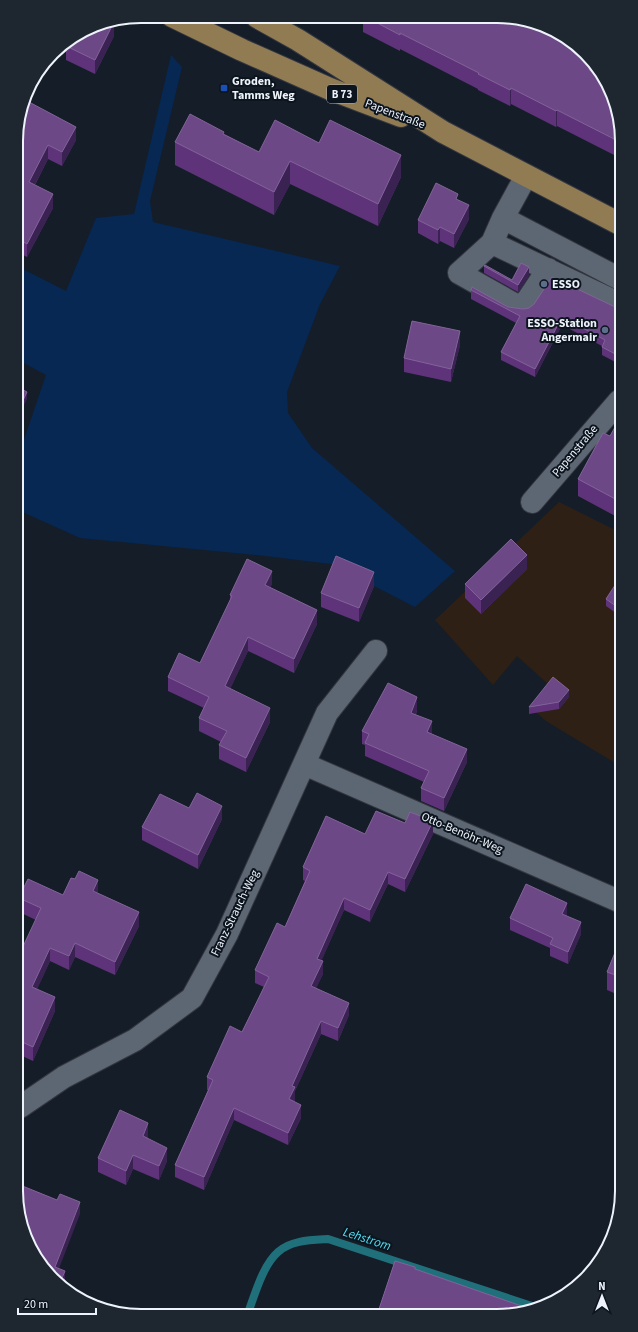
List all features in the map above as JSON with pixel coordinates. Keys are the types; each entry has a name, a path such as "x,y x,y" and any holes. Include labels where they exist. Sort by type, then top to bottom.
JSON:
{"main road":[{"name":"Papenstraße","path":"186,23 242,50 330,89 443,132"},
{"name":"Papenstraße","path":"268,23 298,40 443,132 615,221"}],"street":[{"path":"526,176 503,218 492,243 459,273 514,304 524,305 548,269"},
{"path":"503,218 615,276"},
{"path":"492,243 615,302"},
{"name":"Papenstraße","path":"532,502 615,405"},
{"name":"Franz-Strauch-Weg","path":"23,1105 64,1077 135,1040 192,998 227,934 327,713 376,651"},
{"name":"Otto-Benöhr-Weg","path":"304,764 615,899"}],"shaded area":[{"path":"171,55 182,67 150,201 153,222 340,266 320,304 287,392 288,413 312,448 455,571 415,607 331,564 257,555 80,538 23,512 23,442 46,375 23,363 23,269 66,291 96,218 134,214"},
{"path":"559,502 615,530 615,763 546,721 530,707 549,685 517,656 493,685 435,620"}],"building":[{"path":"377,23 512,24 535,29 549,35 575,52 586,63 590,69 589,70 595,76 609,103 614,126 615,139 511,88 510,90 400,33 400,35"},
{"path":"112,27 95,60 69,47 89,35"},
{"path":"30,102 76,127 62,152 48,145 29,182 53,194 27,244 23,242 23,134 25,118"},
{"path":"190,114 224,132 223,134 259,152 275,120 319,143 330,120 401,155 378,204 290,161 274,192 175,142"},
{"path":"436,183 458,194 456,199 469,205 454,234 440,227 438,230 418,220"},
{"path":"521,263 529,267 518,285 484,266 485,265 512,280"},
{"path":"552,277 615,306 615,354 602,347 605,340 562,317 535,369 501,352 520,316 471,290 472,287 508,307 523,309 529,308 534,304"},
{"path":"412,321 460,331 451,369 404,358"},
{"path":"23,390 27,392 23,400"},
{"path":"615,427 615,499 578,479 603,433 610,436"},
{"path":"511,539 527,555 481,600 465,584"},
{"path":"336,556 374,572 359,608 321,593"},
{"path":"247,559 272,571 265,585 317,610 294,659 248,637 225,686 270,708 246,758 219,745 227,731 199,718 209,697 168,677 179,653 200,663 232,596 230,595"},
{"path":"615,585 615,605 606,599"},
{"path":"553,677 569,690 559,702 529,707"},
{"path":"388,683 417,697 411,713 432,721 427,732 467,749 444,798 421,788 429,771 365,743 369,734 362,731"},
{"path":"197,793 222,806 198,855 142,827 160,794 189,808"},
{"path":"376,811 405,823 410,812 433,821 405,879 388,872 370,910 344,898 317,959 323,961 311,986 349,1003 338,1028 321,1021 292,1086 295,1087 289,1099 301,1105 288,1133 234,1108 204,1177 175,1165 213,1080 207,1077 230,1026 242,1032 269,977 255,970 277,923 285,927 310,871 303,867 326,816 365,834"},
{"path":"79,871 98,880 93,891 139,912 115,962 75,943 69,956 50,948 32,987 55,997 33,1047 23,1042 23,947 41,908 23,900 23,889 28,879 63,895 71,878 75,879"},
{"path":"526,884 567,903 562,914 581,922 568,952 550,944 553,938 510,918"},
{"path":"615,953 615,975 607,972"},
{"path":"120,1110 148,1123 143,1136 167,1148 159,1166 133,1155 126,1171 98,1158"},
{"path":"23,1186 57,1200 60,1194 80,1202 55,1267 65,1271 62,1279 52,1269 35,1243 25,1214"},
{"path":"395,1261 522,1306 497,1309 379,1309"}],"waterway":[{"name":"Lehstrom","path":"250,1309 264,1272 268,1264 278,1252 295,1243 309,1240 328,1239 528,1305"}],"place":[{"name":"Groden, Tamms Weg","path":"224,88"},
{"name":"ESSO","path":"544,284"},
{"name":"ESSO-Station Angermair","path":"605,330"}]}
